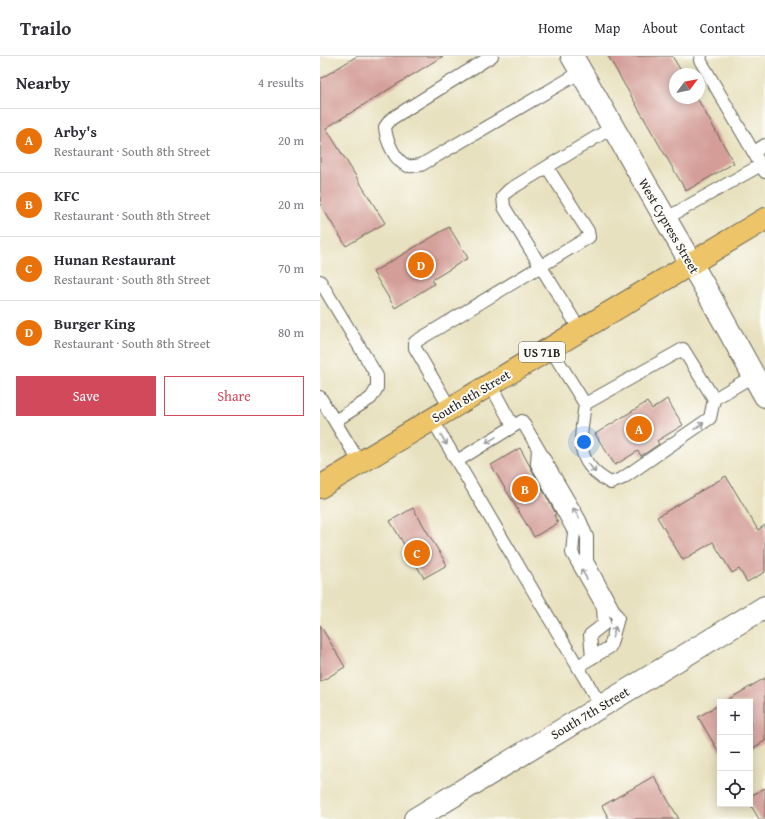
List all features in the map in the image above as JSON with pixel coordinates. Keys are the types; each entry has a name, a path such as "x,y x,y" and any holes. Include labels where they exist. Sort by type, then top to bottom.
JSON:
{"main road":[{"name":"South 8th Street","path":"320,486 765,219"}],"street":[{"name":"West Cypress Street","path":"576,64 666,219 765,396"},
{"name":"South 7th Street","path":"415,819 765,607"}],"lane":[{"path":"492,56 392,119 385,127 385,138 400,161 409,166 421,165 576,64"},
{"path":"666,219 763,169 700,60 701,56"},
{"path":"580,330 504,207 503,196 509,190 613,127"},
{"path":"754,152 765,145"},
{"path":"547,167 588,231 589,237 416,342 416,348 457,461 602,706"},
{"path":"320,281 377,376 377,388 371,398 334,421"},
{"path":"550,348 585,404 580,438 584,458 597,475 611,483 623,478 710,418 714,399 683,349 585,404"},
{"path":"714,399 753,376"},
{"path":"490,384 513,426"},
{"path":"320,397 360,463"},
{"path":"457,461 522,421 580,520 587,537 587,561 618,618 610,647 578,666"},
{"path":"538,449 537,464 574,532 572,553 603,607 604,624 590,635 592,658"}],"building":[{"path":"357,56 443,56 326,128 385,223 346,246 320,204 320,79"},
{"path":"608,56 672,56 679,68 669,68 669,104 700,104 734,163 686,191"},
{"path":"449,227 468,258 432,280 434,284 395,308 373,272"},
{"path":"667,399 683,425 657,441 659,444 641,456 638,451 615,465 595,434 647,402 652,409"},
{"path":"520,448 556,514 554,515 558,523 534,537 491,465"},
{"path":"726,476 758,530 765,525 765,572 747,582 739,569 732,573 713,542 683,560 657,517"},
{"path":"413,508 447,565 424,578 390,521"},
{"path":"320,625 345,667 320,682"},
{"path":"765,678 765,741 753,748 753,699 729,699"},
{"path":"717,706 717,749 698,717"},
{"path":"654,776 679,819 609,819 602,806"},
{"path":"765,788 765,819 759,819 752,807 753,794"}],"place":[{"name":"Burger King","path":"421,265"},
{"name":"Arby's","path":"639,429"},
{"name":"KFC","path":"525,489"},
{"name":"Hunan Restaurant","path":"417,553"}]}
